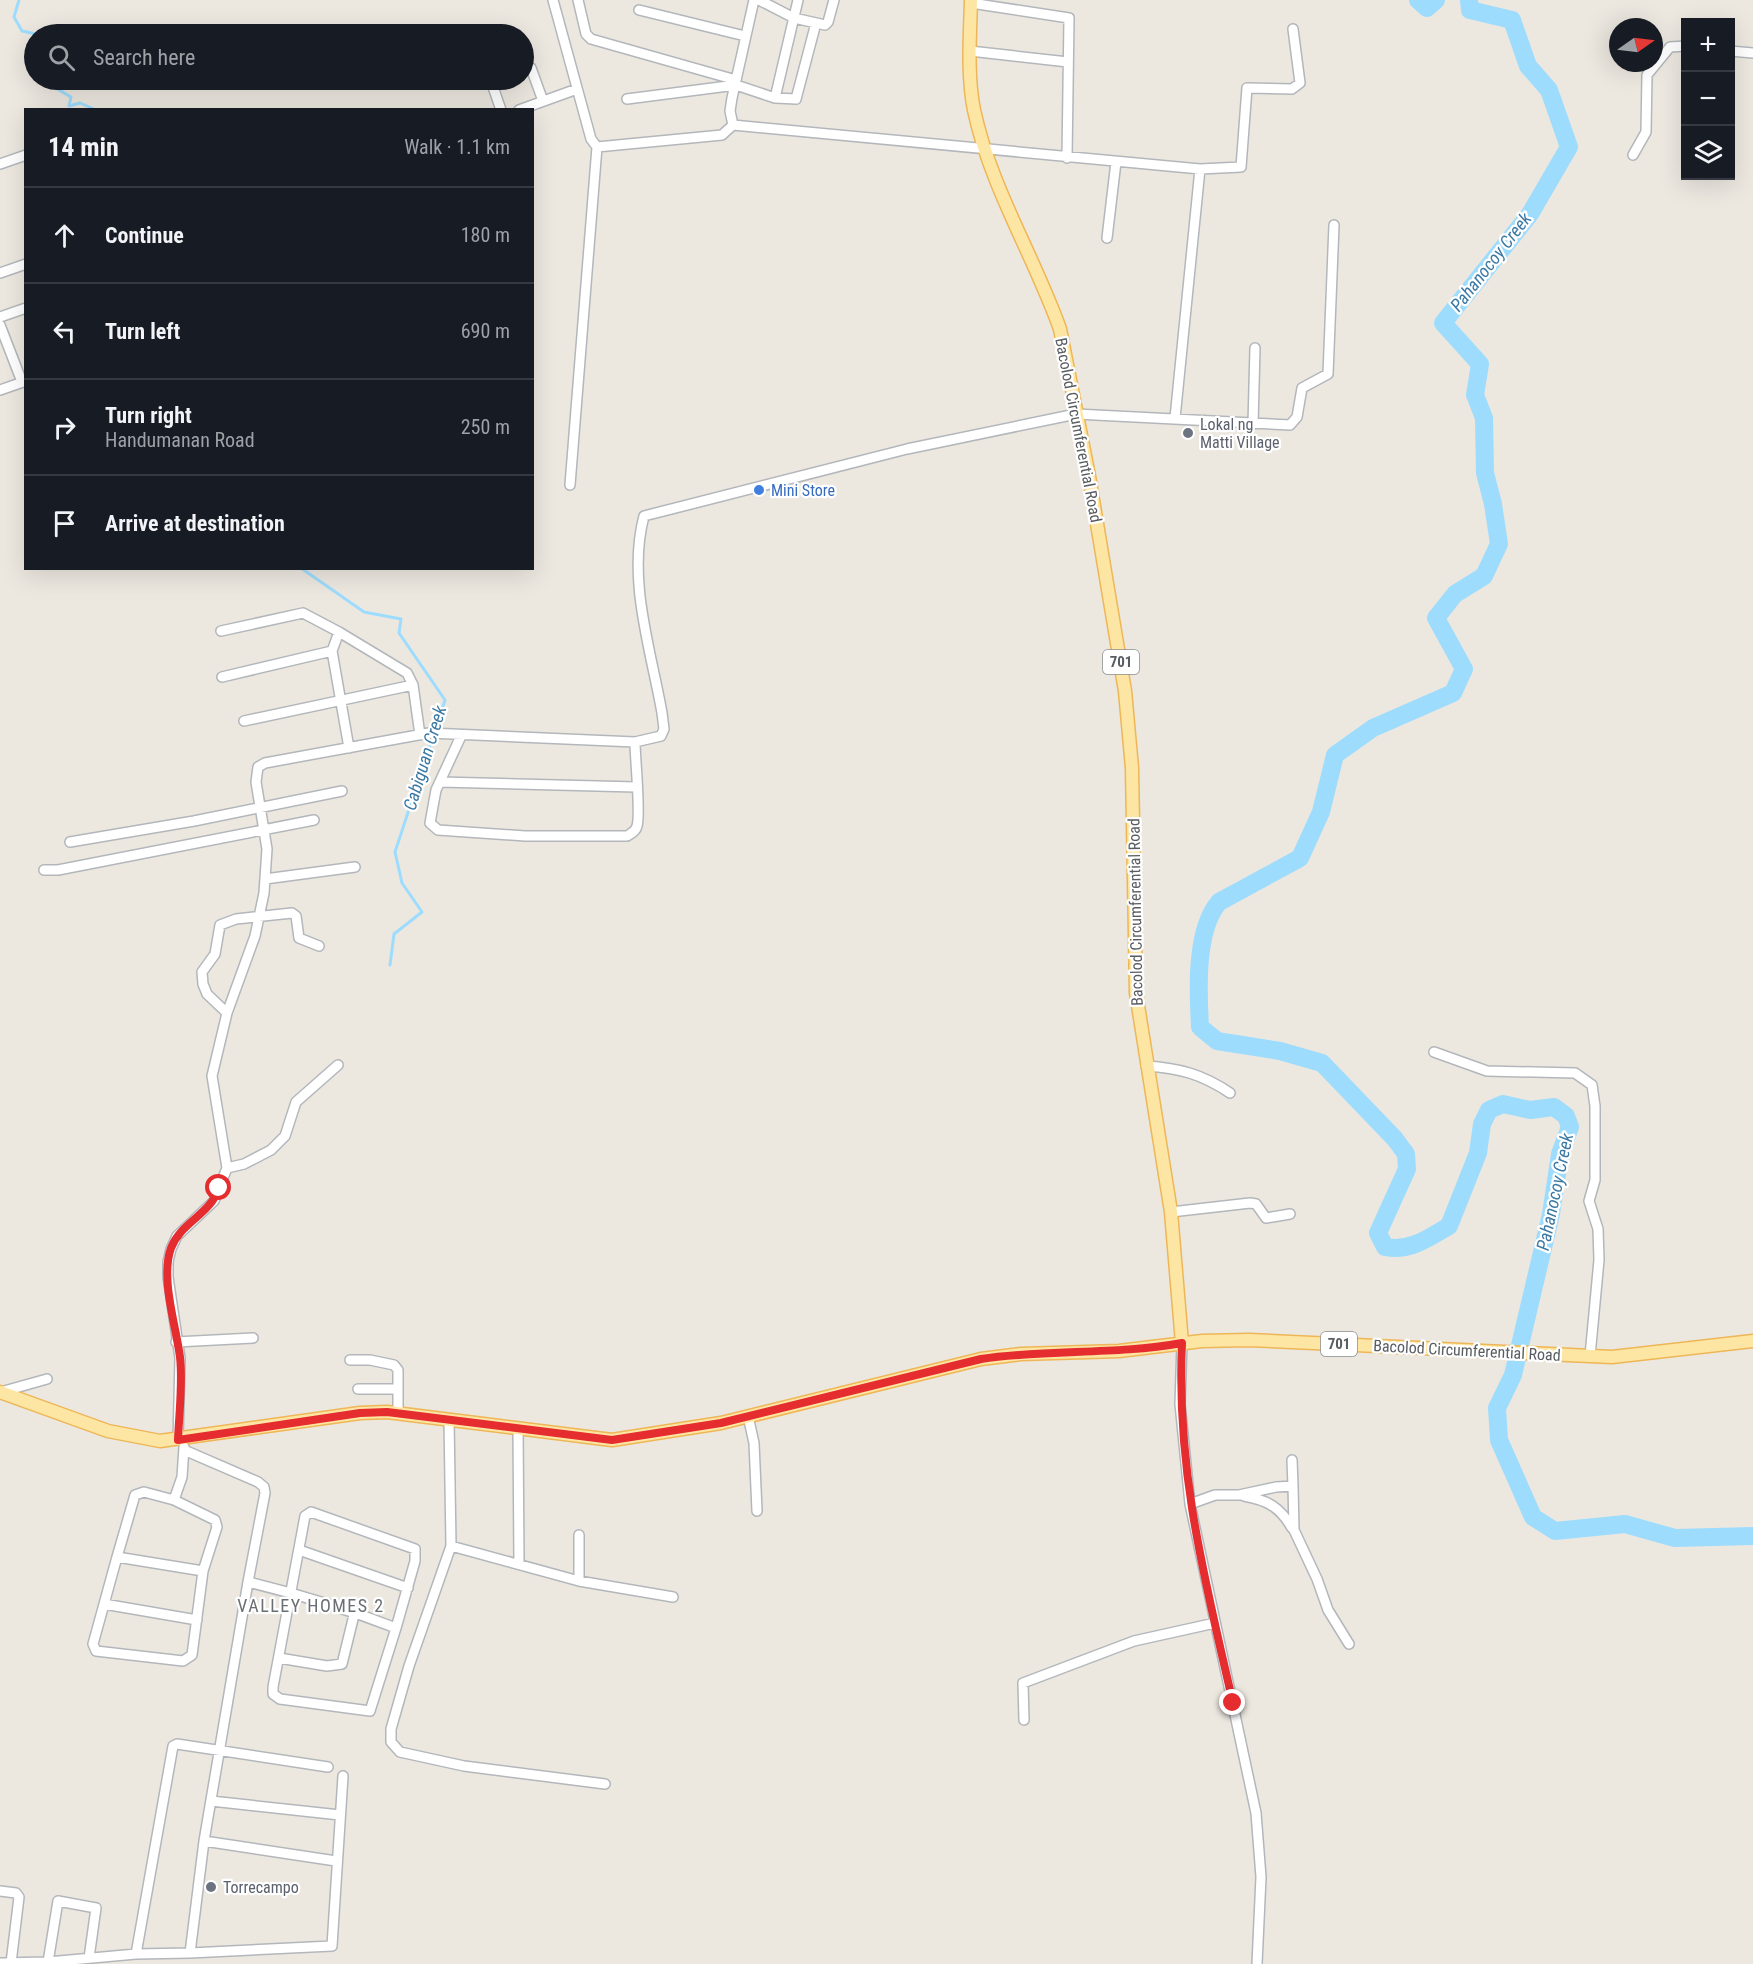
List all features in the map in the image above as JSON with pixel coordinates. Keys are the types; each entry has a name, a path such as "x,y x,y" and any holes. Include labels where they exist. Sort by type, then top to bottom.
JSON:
{"main road":[{"name":"Bacolod Circumferential Road","path":"971,1 970,51 974,108 985,150 1047,292 1060,329 1089,476 1126,701 1132,768 1136,993 1171,1212 1182,1343 1249,1340 1590,1356 1633,1355 1753,1341"},
{"path":"0,1392 126,1436 182,1443 360,1413 398,1412 601,1439 623,1439 748,1416 981,1359 1021,1354 1119,1351 1182,1343"}],"street":[{"path":"553,0 591,139 597,147 570,485"},
{"path":"578,0 586,34 591,39 699,69 774,98 792,100 797,96 816,23"},
{"path":"733,125 730,111 754,0"},
{"path":"759,0 794,18 827,24 834,0"},
{"path":"774,98 798,0"},
{"path":"971,1 1069,18 1067,158"},
{"path":"639,10 745,36"},
{"path":"733,125 1200,169 1241,167 1247,88 1292,89 1300,83 1293,29"},
{"path":"1633,155 1646,132 1647,75 1670,47 1681,46"},
{"path":"970,51 1068,62"},
{"path":"1735,51 1753,53"},
{"path":"696,88 699,69"},
{"path":"534,76 543,101"},
{"path":"627,99 736,82"},
{"path":"524,108 577,89"},
{"path":"494,90 500,108"},
{"path":"597,147 723,135 733,125"},
{"path":"0,164 24,156"},
{"path":"1107,238 1116,162"},
{"path":"1175,418 1200,169"},
{"path":"174,1500 182,1478 182,1443 180,1358 168,1277 171,1249 177,1236 214,1201 226,1168 212,1076 227,1013 255,936 265,879 264,830 256,772 261,765 425,734 634,742 660,736 664,729 638,586 638,536 644,516 907,449 1076,414 1290,425 1294,422 1302,388 1328,374 1334,225"},
{"path":"0,273 24,265"},
{"path":"0,317 24,309"},
{"path":"0,325 24,382 0,390"},
{"path":"1253,424 1255,348"},
{"path":"221,631 303,613 394,663 407,673 413,685 425,734"},
{"path":"339,632 332,651 349,748"},
{"path":"222,677 332,651"},
{"path":"244,721 342,703 413,685"},
{"path":"461,736 440,782 430,823 438,830 525,836 627,836 634,832 638,824 634,742"},
{"path":"440,782 636,787"},
{"path":"70,842 342,791"},
{"path":"44,870 58,870 201,840 314,820"},
{"path":"265,879 355,867"},
{"path":"227,1013 207,994 202,972 215,954 220,925 259,916 295,914 299,938 319,946"},
{"path":"1434,1052 1487,1071 1575,1073 1592,1084 1595,1106 1595,1170 1589,1201 1598,1229 1599,1260 1590,1356"},
{"path":"226,1168 244,1164 271,1150 285,1136 296,1102 338,1065"},
{"path":"1146,1066 1178,1068 1216,1084 1230,1093"},
{"path":"1171,1212 1250,1203 1256,1204 1266,1218 1290,1214"},
{"path":"176,1342 253,1338"},
{"path":"1182,1343 1180,1404 1190,1504 1256,1813 1261,1877 1257,1964"},
{"path":"350,1360 370,1360 394,1365 398,1370 398,1412"},
{"path":"0,1392 47,1378"},
{"path":"358,1389 398,1389"},
{"path":"748,1416 754,1443 757,1511"},
{"path":"449,1419 451,1546 409,1665 391,1729 394,1748 400,1752 464,1766 605,1784"},
{"path":"518,1428 519,1563"},
{"path":"182,1443 264,1487 263,1514 248,1582 204,1841 190,1953"},
{"path":"1292,1460 1294,1530"},
{"path":"1239,1495 1276,1487 1293,1486"},
{"path":"144,1492 174,1500 215,1520 217,1527 203,1571 192,1655 183,1661 96,1651 93,1644 117,1557 135,1495 144,1492"},
{"path":"1190,1504 1215,1495 1239,1495 1266,1500 1279,1509 1294,1530 1317,1579 1328,1610 1349,1644"},
{"path":"311,1512 415,1549 416,1561 370,1711 280,1700 273,1695 299,1550 305,1516 311,1512"},
{"path":"579,1534 579,1581"},
{"path":"451,1546 579,1581 673,1597"},
{"path":"299,1550 408,1588"},
{"path":"117,1557 203,1571"},
{"path":"248,1582 355,1611 396,1628"},
{"path":"104,1604 197,1620"},
{"path":"279,1658 327,1666 342,1664 355,1611"},
{"path":"1024,1720 1023,1683 1134,1641 1215,1623"},
{"path":"136,1954 173,1746 177,1744 328,1767"},
{"path":"0,1963 48,1962 136,1954 332,1946 343,1776"},
{"path":"211,1801 340,1815"},
{"path":"204,1841 336,1861"},
{"path":"0,1891 16,1893 19,1897 11,1963"},
{"path":"48,1962 58,1901 96,1908 89,1958"}],"waterway":[{"name":"Cabiguan Creek","path":"19,0 14,17 24,31"},
{"name":"Pahanocoy Creek","path":"1418,0 1427,8 1436,0"},
{"name":"Pahanocoy Creek","path":"1469,0 1470,10 1512,20 1528,66 1549,90 1569,147 1530,214 1443,323 1480,364 1475,395 1484,418 1485,473 1493,504 1499,544 1484,576 1455,594 1436,618 1464,669 1453,693 1373,728 1335,755 1321,812 1300,858 1219,902 1211,914 1202,944 1200,962 1200,1027 1217,1041 1280,1051 1322,1063 1395,1139 1406,1154 1407,1169 1378,1233 1385,1247 1411,1246 1449,1226 1478,1153 1482,1124 1489,1110 1503,1104 1530,1110 1554,1107 1566,1116 1570,1127 1560,1154 1551,1214 1513,1375 1497,1408 1499,1440 1533,1517 1555,1531 1625,1524 1675,1538 1753,1536"},
{"name":"Cabiguan Creek","path":"59,90 71,97 69,106 80,103 91,108"},
{"name":"Cabiguan Creek","path":"304,570 364,612 401,619 399,633 445,700 395,852 402,883 422,912 394,934 390,965"}],"place":[{"name":"Lokal ng Matti Village","path":"1188,433"},
{"name":"Mini Store","path":"759,490"},
{"name":"Torrecampo","path":"211,1887"}],"district":[{"name":"VALLEY HOMES 2","path":"311,1606"}],"route":[{"path":"219,1188 214,1201 177,1236 168,1262 176,1342 180,1358 178,1440 360,1413 387,1412 578,1437 623,1439 721,1423 981,1359 1021,1354 1119,1351 1182,1343 1180,1404 1186,1478 1233,1703"}]}
